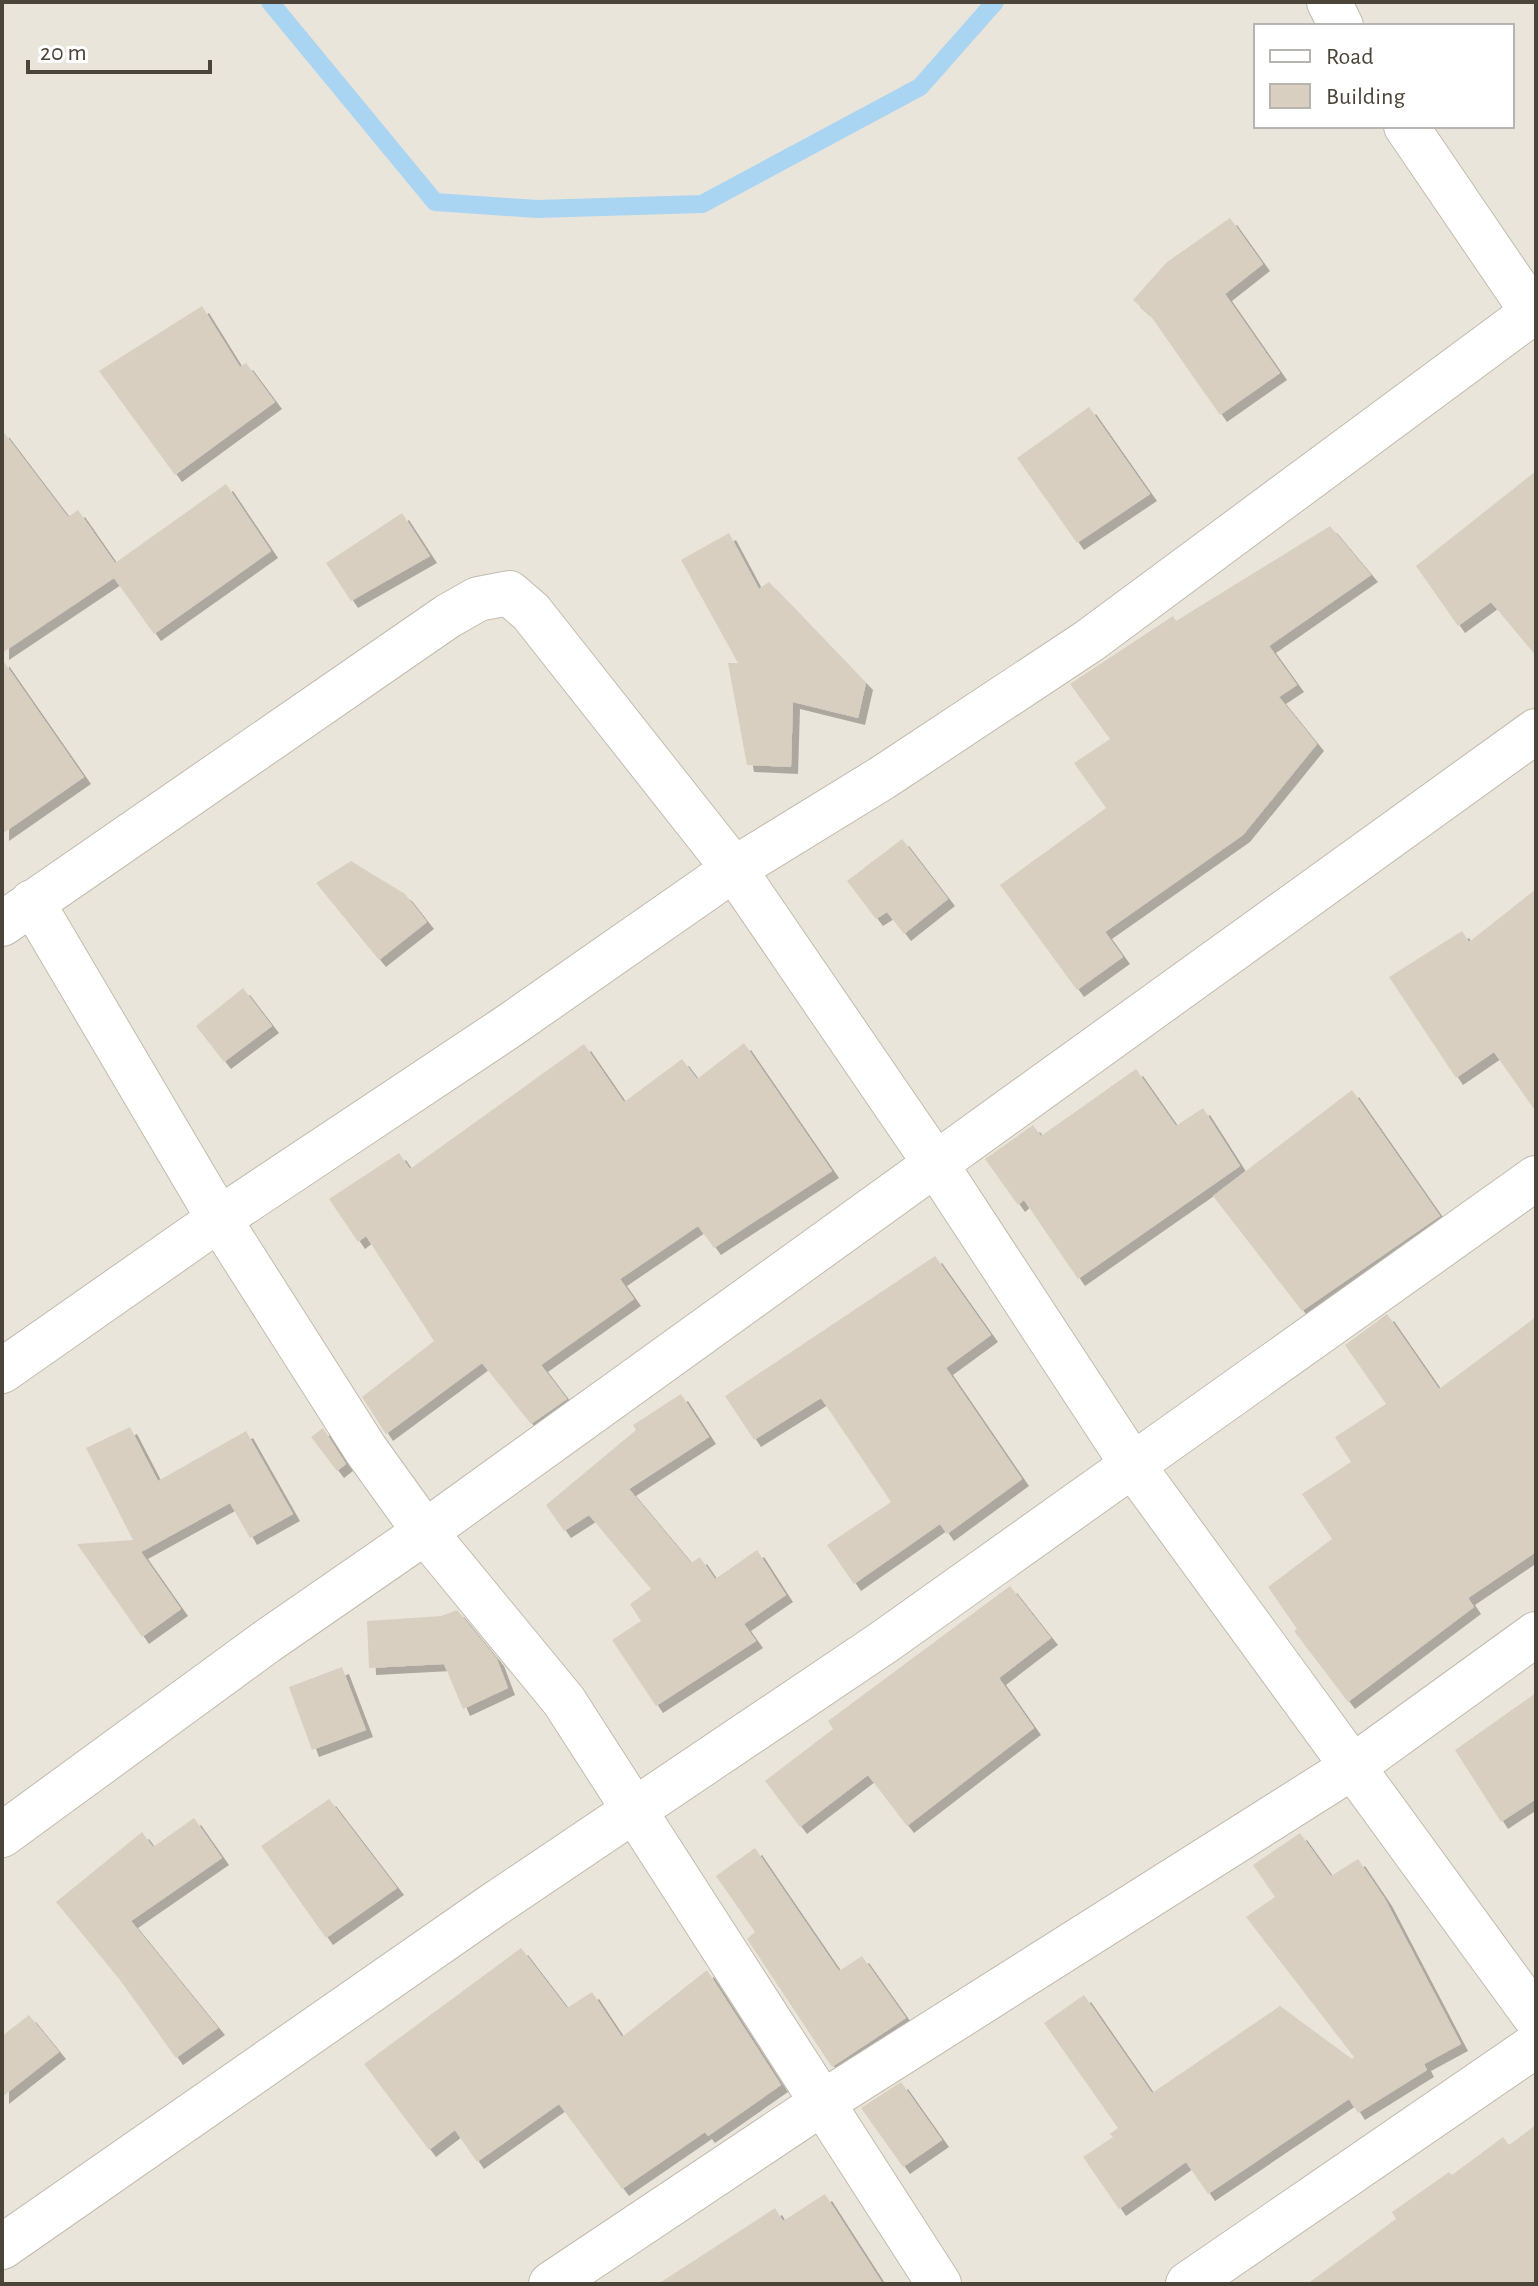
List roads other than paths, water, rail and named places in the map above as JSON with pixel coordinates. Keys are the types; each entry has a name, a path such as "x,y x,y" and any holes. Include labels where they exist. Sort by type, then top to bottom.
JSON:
{"street":[{"path":"1329,2 1326,4 1340,24"},
{"path":"2,1371 219,1219 506,1028 734,869 882,778 1089,641 1535,313 1407,128"},
{"path":"939,2284 825,2101 564,1701 425,1532 366,1450 219,1219 17,913 448,616 478,599 509,593 531,612 734,869 935,1163 1134,1467 1536,2018"},
{"path":"2,1835 266,1642 425,1532 1536,731"},
{"path":"2,2247 1134,1467 1536,1178"},
{"path":"551,2284 825,2101 1351,1768 1536,1634"},
{"path":"1188,2284 1536,2045"}],"waterway":[{"path":"270,2 435,202 537,209 702,204 920,87 995,2"}]}
